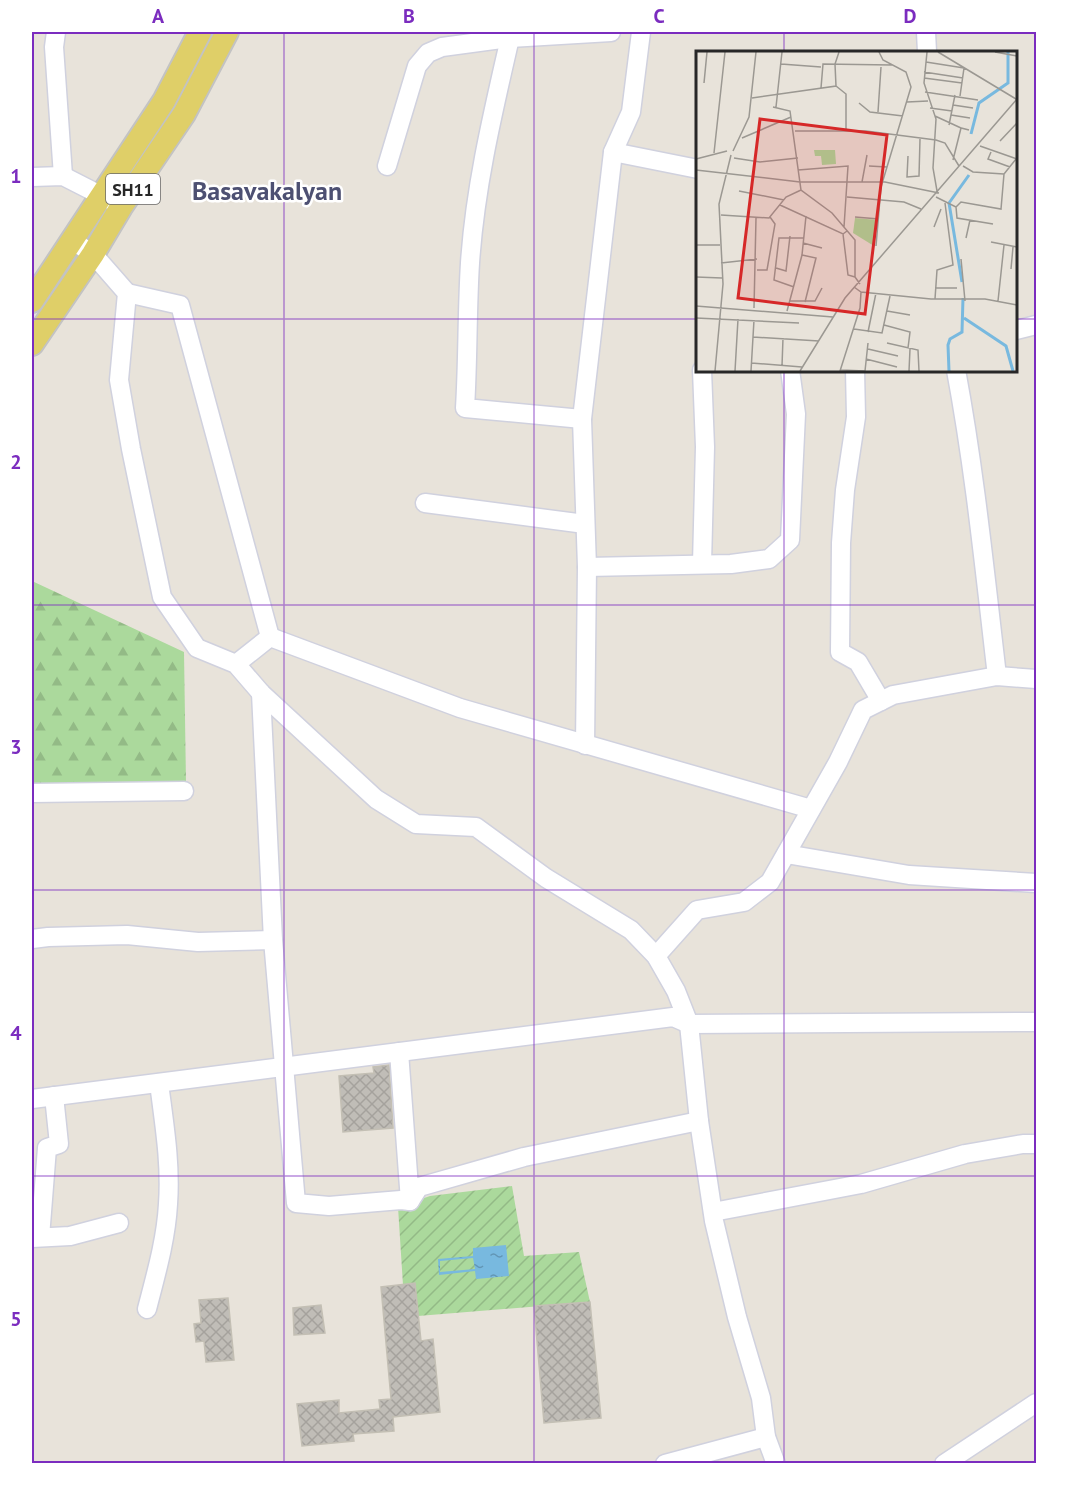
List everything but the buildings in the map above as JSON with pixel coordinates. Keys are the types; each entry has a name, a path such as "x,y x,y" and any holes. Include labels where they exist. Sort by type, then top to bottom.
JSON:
{"main road":[{"name":"SH11","path":"32,301 164,101 200,32"},
{"name":"SH11","path":"32,344 184,114 227,32"}],"street":[{"path":"56,32 54,47 63,177"},
{"path":"387,166 417,66 428,53 442,47 510,38 611,32"},
{"path":"585,745 587,567 582,419 613,152 631,111 641,32"},
{"path":"926,32 927,51"},
{"path":"510,38 490,125 477,199 470,262 465,408 582,419"},
{"path":"613,152 696,169"},
{"path":"32,177 63,177 101,194 121,207"},
{"path":"73,241 93,254 127,293 180,305 270,637"},
{"path":"127,293 120,380 131,449 162,597 197,648 236,664 261,693 376,799 416,824 476,827 546,878 631,930 656,956 676,992 689,1024 699,1121 713,1212 737,1317 761,1398 766,1437 776,1464"},
{"path":"1017,330 1036,325"},
{"path":"702,372 705,447 702,564"},
{"path":"587,567 731,564 769,559 790,540 796,414 789,372"},
{"path":"855,372 856,417 845,490 841,543 840,652 858,662 881,701"},
{"path":"956,372 976,495 997,676"},
{"path":"425,503 585,524"},
{"path":"236,664 270,637"},
{"path":"270,637 460,708 812,809"},
{"path":"656,956 697,910 744,902 770,882 838,762 863,710 893,695 997,676 1036,679"},
{"path":"261,693 273,940 296,1203 329,1206 410,1201"},
{"path":"32,793 184,791"},
{"path":"786,854 909,875 1036,883"},
{"path":"32,939 127,935 198,942 273,940"},
{"path":"32,1099 673,1017 689,1024 1036,1022"},
{"path":"399,1052 410,1201"},
{"path":"147,1309 162,1249 168,1204 166,1138 159,1083"},
{"path":"54,1096 59,1144 47,1148 36,1238 70,1236 119,1223"},
{"path":"410,1201 419,1188 524,1157 699,1121"},
{"path":"713,1212 861,1184 965,1154 1023,1144 1036,1144"},
{"path":"944,1464 1036,1403"},
{"path":"665,1464 766,1437"}],"green space":[{"path":"32,581 184,652 186,783 32,786"},
{"path":"512,1186 524,1256 579,1252 590,1302 418,1316 403,1285 398,1207 430,1196"}],"water":[{"path":"506,1245 509,1276 476,1279 475,1271 439,1275 438,1259 473,1256 473,1248","holes":["473,1258 475,1269 440,1272 440,1261"]}],"district":[{"name":"Basavakalyan","path":"267,190"}]}
